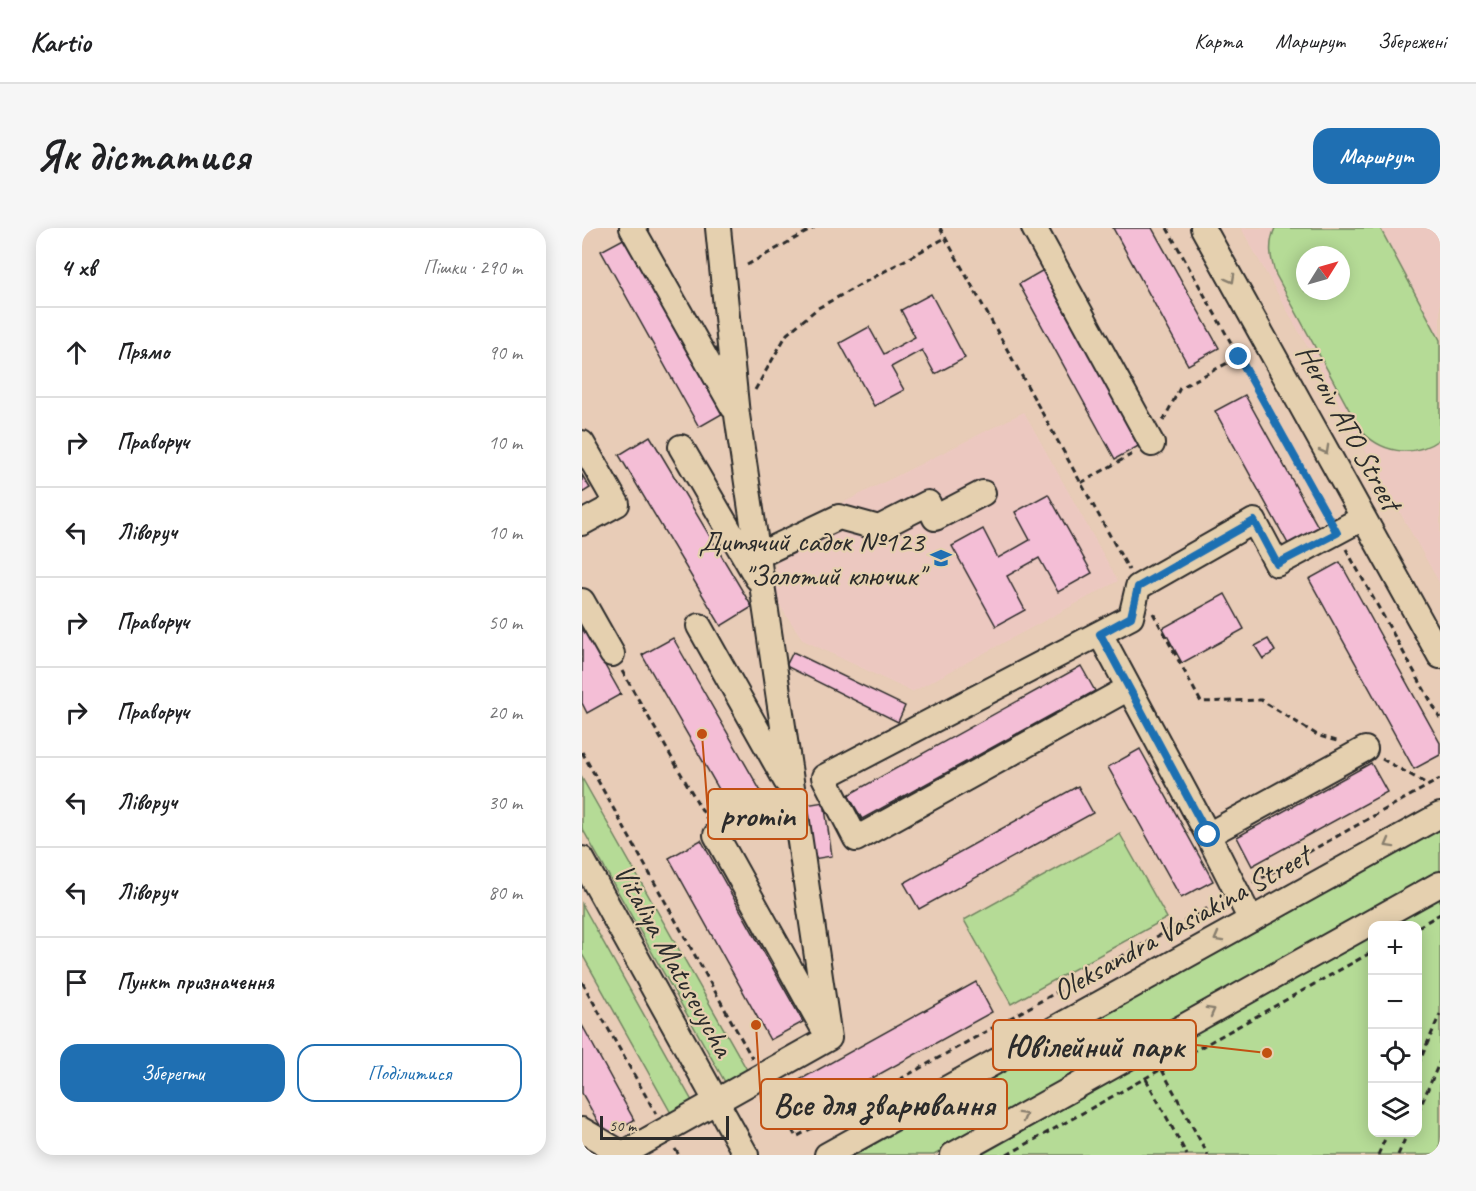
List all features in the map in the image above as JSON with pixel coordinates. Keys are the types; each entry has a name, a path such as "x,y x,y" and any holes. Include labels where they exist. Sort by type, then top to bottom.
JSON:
{"street":[{"path":"632,228 745,406"},
{"path":"718,228 745,406 759,555 829,1038"},
{"path":"1034,228 1152,444"},
{"name":"Heroiv ATO Street","path":"1203,228 1440,656"},
{"path":"582,442 617,504 582,523"},
{"path":"681,447 764,591"},
{"path":"759,555 839,517 879,528 928,503 936,518 983,493"},
{"path":"793,793 1131,617 1138,587 1254,521 1277,564 1364,518"},
{"path":"582,602 612,654"},
{"path":"699,627 793,793"},
{"path":"1100,634 1251,920"},
{"path":"824,777 856,839 1129,688"},
{"path":"1208,835 1365,749"},
{"name":"Oleksandra Vasiakina Street","path":"827,1155 1440,815"},
{"path":"716,835 829,1038"},
{"name":"Vitaliya Matusevycha","path":"582,860 746,1155"},
{"path":"953,1155 1440,884"},
{"path":"582,1130 614,1152 665,1130 829,1038"}],"path":[{"path":"747,266 814,228"},
{"path":"940,228 1201,702 1261,700 1319,736 1365,749 1429,785"},
{"path":"1167,228 1440,718"},
{"path":"745,406 787,334 819,308 945,238"},
{"path":"612,654 716,835"},
{"path":"582,752 796,1137 1440,779"},
{"path":"1422,925 1440,914"},
{"path":"1007,1155 1368,954"},
{"path":"582,982 679,1155"},
{"path":"1422,1056 1440,1014"},
{"path":"1422,1103 1440,1062"},
{"path":"1162,1070 1208,1155"},
{"path":"1146,1079 1187,1155"},
{"path":"1378,1155 1386,1137"},
{"path":"1398,1155 1406,1137"}],"shaded area":[{"path":"1241,228 1440,228 1440,584"},
{"name":"Дитячий садок №123 \"Золотий ключик\"","path":"1024,412 1118,581 912,692 803,640 776,600 777,536"}],"green space":[{"path":"1275,228 1380,228 1440,340 1440,439 1418,449 1397,450 1377,443 1359,428 1276,275 1272,263 1271,240"},
{"path":"582,778 747,1070 725,1082 582,828"},
{"path":"1440,828 1440,872 934,1155 855,1155"},
{"path":"1120,834 1167,918 1011,1004 964,920"},
{"path":"1440,896 1440,1155 981,1155 1368,936 1368,1137 1422,1137 1422,921 1394,921"},
{"path":"582,904 692,1101 671,1113 582,954"}],"building":[{"path":"1113,228 1152,228 1219,348 1188,365"},
{"path":"629,236 727,411 699,427 601,251"},
{"path":"1047,268 1144,443 1115,459 1019,284"},
{"path":"931,294 965,358 935,374 922,350 891,367 904,390 874,406 840,343 869,327 884,354 915,337 901,310"},
{"path":"1245,395 1322,534 1292,551 1215,411"},
{"path":"650,436 752,607 721,626 619,455"},
{"path":"582,475 590,488 582,493"},
{"path":"1048,494 1092,573 1058,592 1039,558 1007,576 1025,610 996,626 952,546 983,529 998,558 1030,540 1015,512"},
{"path":"1340,562 1440,743 1440,755 1414,769 1309,579"},
{"path":"1225,594 1244,629 1182,663 1163,628"},
{"path":"582,625 621,694 587,713 582,703"},
{"path":"673,638 775,816 744,833 642,655"},
{"path":"1268,639 1275,651 1263,659 1255,646"},
{"path":"793,652 905,706 898,722 786,666"},
{"path":"1081,666 1095,691 862,819 848,795"},
{"path":"1140,749 1213,881 1181,898 1108,767"},
{"path":"1371,763 1387,792 1252,866 1237,837"},
{"path":"1078,786 1093,813 919,909 904,883"},
{"path":"824,802 832,856 813,859 805,805"},
{"path":"701,840 803,1022 770,1040 669,858"},
{"path":"976,982 992,1012 811,1112 794,1083"},
{"path":"582,1025 634,1120 606,1136 582,1093"}],"place":[{"name":"Дитячий садок №123 \"Золотий ключик\"","path":"941,558"},
{"name":"promin","path":"702,734"},
{"name":"Все для зварювання","path":"756,1025"},
{"name":"Ювілейний парк","path":"1267,1053"}],"route":[{"path":"1208,835 1100,634 1131,617 1138,587 1254,521 1277,564 1337,533 1239,357"}]}
